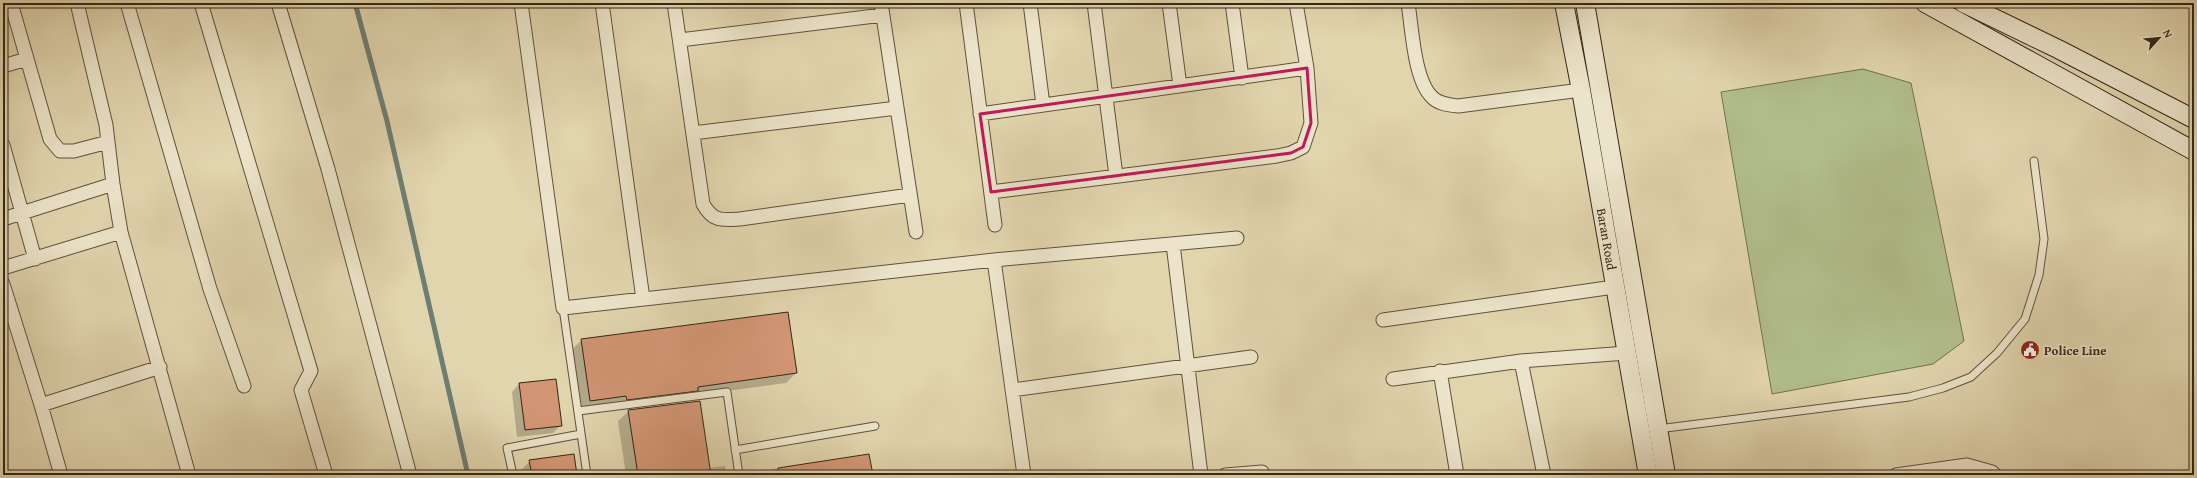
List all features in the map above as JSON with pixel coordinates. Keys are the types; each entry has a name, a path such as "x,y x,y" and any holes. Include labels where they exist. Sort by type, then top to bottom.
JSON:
{"main road":[{"name":"Baran Road","path":"1564,3 1581,90 1614,287 1648,475"},
{"name":"Baran Road","path":"1585,3 1648,359 1666,475"},
{"path":"1963,3 2058,49 2194,119"},
{"path":"1927,4 2194,151"}],"street":[{"path":"11,3 50,139 60,150 74,152 108,142"},
{"path":"77,3 106,125 113,184 121,232 190,475"},
{"path":"127,3 210,289 244,386"},
{"path":"201,3 311,371 301,390 326,475"},
{"path":"278,3 328,169 410,475"},
{"path":"521,3 563,308 994,260 1237,238"},
{"path":"602,3 643,299"},
{"path":"674,3 703,204 709,215 721,220 740,219 910,195"},
{"path":"966,3 995,225"},
{"path":"1030,3 1044,106"},
{"path":"1094,3 1116,176"},
{"path":"1169,3 1180,86"},
{"path":"1232,3 1242,78"},
{"path":"991,192 1277,156 1291,153 1303,147 1311,123 1307,68 1296,3"},
{"path":"1408,3 1419,72 1424,86 1432,98 1445,104 1458,106 1581,90"},
{"path":"680,40 882,9 916,232"},
{"path":"3,66 27,59"},
{"path":"980,114 1307,68"},
{"path":"693,133 897,108"},
{"path":"3,145 7,175 22,213 35,259"},
{"path":"3,219 113,184"},
{"path":"3,268 121,232"},
{"path":"1173,244 1201,475"},
{"path":"994,260 1024,475"},
{"path":"3,284 41,405 61,475"},
{"path":"1383,320 1614,287"},
{"path":"1393,379 1440,371 1521,361 1626,352"},
{"path":"1012,390 1251,357"},
{"path":"1521,361 1544,475"},
{"path":"41,405 160,367"},
{"path":"1440,371 1457,475"},
{"path":"1896,475 1967,465 1995,475"},
{"path":"1226,475 1262,472"}],"lane":[{"path":"1658,429 1909,397 1943,388 1971,377 1997,353 2024,319 2039,275 2044,239 2034,161"},
{"path":"563,308 587,475"},
{"path":"578,411 727,392 739,475"},
{"path":"736,450 875,426"},
{"path":"513,475 507,448 581,434"}],"highlighted area":[{"path":"1307,68 1311,123 1303,147 1291,153 991,192 980,114"}],"green space":[{"path":"1863,69 1911,83 1964,341 1933,364 1772,394 1721,92"}],"building":[{"path":"788,312 797,373 698,387 698,391 627,400 626,396 590,401 581,339"},
{"path":"556,379 562,426 525,430 519,383"},
{"path":"700,401 711,475 638,475 628,410"},
{"path":"574,454 577,475 532,475 529,460"},
{"path":"869,454 873,475 778,475 778,468"}],"waterway":[{"path":"355,3 387,121 468,475"}],"place":[{"name":"Police Line","path":"2030,350"}]}
